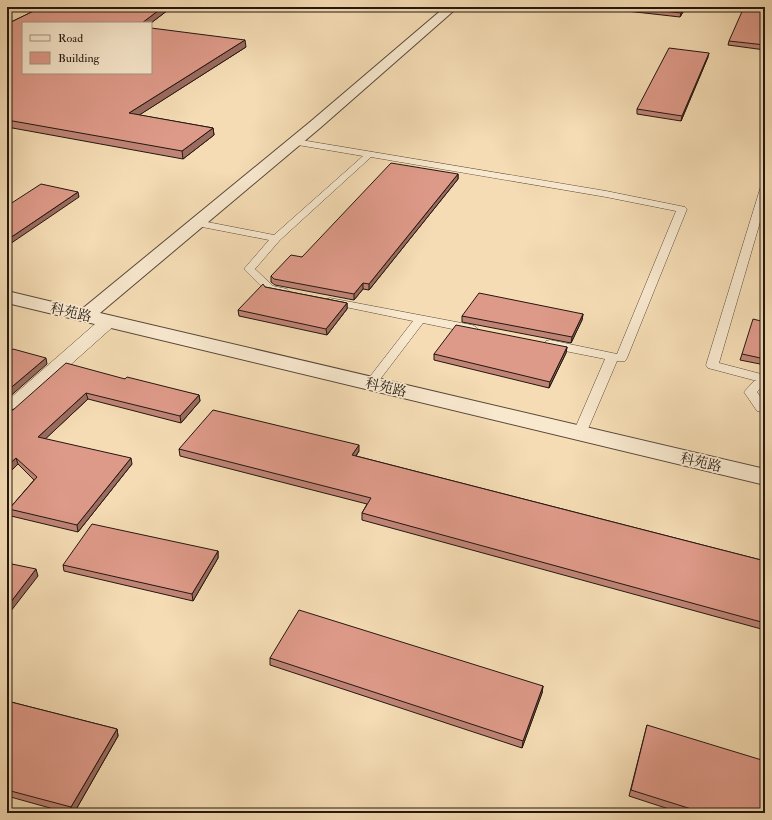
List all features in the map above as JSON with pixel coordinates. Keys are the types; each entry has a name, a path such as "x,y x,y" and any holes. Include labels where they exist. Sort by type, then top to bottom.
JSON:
{"street":[{"path":"85,316 295,142 452,7"},
{"name":"科苑路","path":"7,297 765,477"},
{"path":"7,410 109,322"}],"lane":[{"path":"295,142 598,193 682,209 621,358 543,343"},
{"path":"292,293 270,289 249,269 276,238 370,154"},
{"path":"765,189 712,365 739,374 765,379"},
{"path":"197,223 276,238"},
{"path":"322,299 482,331"},
{"path":"371,383 420,319"},
{"path":"580,433 612,357"},
{"path":"765,384 758,384 750,392 765,410"}],"building":[{"path":"42,7 163,7 143,22 22,22 22,74 152,74 152,28 245,40 129,113 213,128 182,151 7,120 7,24"},
{"path":"628,7 685,7 681,13"},
{"path":"744,7 765,7 765,45 729,41"},
{"path":"669,48 709,53 682,116 637,109"},
{"path":"391,163 458,174 369,284 363,283 354,294 274,279 271,276 291,255 302,257"},
{"path":"41,184 78,192 7,240 7,206"},
{"path":"263,284 265,287 347,303 326,329 238,310"},
{"path":"479,293 583,314 572,337 462,316"},
{"path":"753,319 765,322 765,359 742,354"},
{"path":"456,325 567,347 550,382 434,354"},
{"path":"13,349 46,358 7,391 7,354"},
{"path":"66,363 125,379 127,377 199,395 180,416 86,393 38,437 131,458 77,525 9,509 37,477 16,458 7,466 7,411 13,410"},
{"path":"213,410 359,445 352,455 765,561 765,623 362,513 371,498 179,449"},
{"path":"92,524 218,551 192,594 63,565"},
{"path":"7,563 36,569 7,607"},
{"path":"299,610 543,686 523,741 270,658"},
{"path":"7,701 117,729 71,807 7,790"},
{"path":"647,725 765,761 765,813 704,813 631,790"}]}
